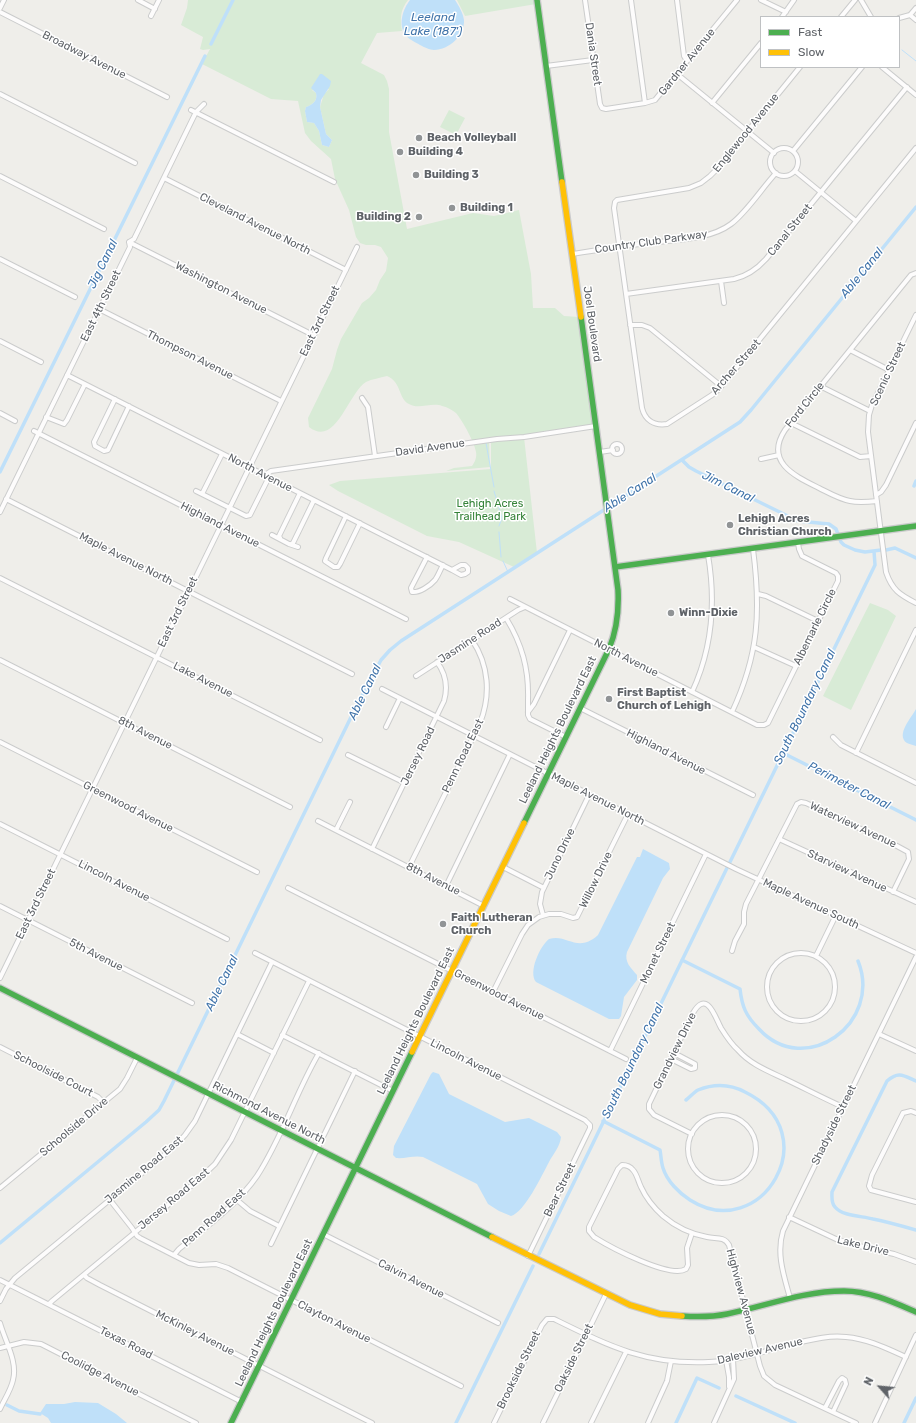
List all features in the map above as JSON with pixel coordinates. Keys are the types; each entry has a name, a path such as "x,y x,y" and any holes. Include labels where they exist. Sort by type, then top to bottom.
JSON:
{"main road":[{"name":"Joel Boulevard","path":"537,0 600,452 618,595 618,617 614,636 609,649"},
{"path":"615,568 916,526"},
{"name":"Leeland Heights Boulevard East","path":"231,1423 609,649"},
{"name":"Richmond Avenue North","path":"0,988 528,1256 606,1294 642,1309 675,1316 713,1316 819,1292 844,1291 857,1292 888,1299 916,1312"}],"street":[{"path":"0,8 4,0"},
{"path":"138,0 155,9"},
{"path":"151,16 159,0"},
{"name":"Dania Street","path":"585,0 593,60 600,104 602,108"},
{"path":"631,0 645,103"},
{"path":"677,0 684,56 687,61"},
{"name":"Gardner Avenue","path":"602,108 606,109 655,100 737,0"},
{"path":"761,0 786,12"},
{"path":"783,16 794,0"},
{"path":"842,16 855,0"},
{"path":"861,0 870,16"},
{"path":"900,18 910,15 916,8"},
{"name":"Broadway Avenue","path":"0,12 167,97"},
{"path":"910,15 916,20"},
{"path":"712,103 760,44"},
{"path":"546,66 593,60"},
{"name":"Englewood Avenue","path":"615,202 617,200 684,190 701,183 717,169 799,68"},
{"path":"793,151 861,68"},
{"path":"883,68 916,94"},
{"path":"677,74 774,153"},
{"name":"Canal Street","path":"626,294 721,281 743,276 758,268 907,87"},
{"path":"0,94 135,163"},
{"name":"East 4th Street","path":"0,512 36,432 46,417 130,247 129,242 134,239 196,112 204,104"},
{"path":"192,110 334,182"},
{"path":"785,148 793,151 798,158 795,171 792,174 784,176 776,173 771,166 770,161 774,153 777,150 785,148"},
{"name":"Archer Street","path":"615,202 619,247 643,412 650,422 667,424 712,395 721,386 916,148"},
{"path":"795,171 856,221"},
{"name":"Country Club Parkway","path":"572,254 708,235 722,230 738,219 776,173"},
{"path":"0,176 104,229"},
{"name":"Cleveland Avenue North","path":"164,178 346,270"},
{"name":"Washington Avenue","path":"129,242 313,335"},
{"name":"East 3rd Street","path":"0,978 220,525 357,248"},
{"path":"0,258 75,297"},
{"name":"Ford Circle","path":"779,455 781,437 790,423 911,275 916,273"},
{"path":"721,281 724,303"},
{"name":"Thompson Avenue","path":"99,309 281,401"},
{"name":"Scenic Street","path":"916,315 870,411 868,432 886,572 890,583 902,596 916,602"},
{"path":"630,325 642,325 650,328 721,386"},
{"path":"0,341 41,362"},
{"path":"850,350 889,370"},
{"name":"North Avenue","path":"67,375 452,570"},
{"path":"46,417 60,424 64,424 85,384"},
{"path":"820,386 870,411"},
{"path":"362,398 368,407 375,456"},
{"path":"115,399 94,442 95,446 104,451 108,450 130,406"},
{"path":"0,413 15,421"},
{"path":"790,423 860,457 871,456"},
{"path":"876,495 881,492 886,485 916,423"},
{"name":"David Avenue","path":"267,476 271,471 596,426"},
{"name":"Highland Avenue","path":"36,432 406,619"},
{"path":"600,452 613,450"},
{"path":"202,494 222,454"},
{"path":"761,459 779,455 786,468 793,475 839,498 857,502 877,501"},
{"path":"196,491 246,516 250,515 267,476"},
{"path":"280,538 279,536 300,493"},
{"name":"Maple Avenue North","path":"6,499 352,674"},
{"path":"291,544 293,544 314,500"},
{"path":"342,570 328,564 326,558 346,516"},
{"path":"335,567 338,567 340,564 360,523"},
{"path":"272,534 280,538 280,540 298,547"},
{"name":"Albemarle Circle","path":"764,725 768,723 838,581 838,576 836,573 802,556 798,543"},
{"path":"732,712 743,687 754,647 758,614 758,594 753,549"},
{"path":"692,692 705,657 712,619 712,582 708,555"},
{"path":"427,557 411,588 412,592 416,593 434,582 442,565"},
{"name":"Lake Avenue","path":"0,578 320,740"},
{"path":"758,594 766,596 818,621"},
{"name":"North Avenue","path":"510,599 757,725 764,725"},
{"name":"Jasmine Road","path":"416,676 525,607"},
{"path":"506,618 517,636 523,653 528,679 528,715 530,719 566,737"},
{"path":"528,712 534,704 570,630"},
{"path":"856,753 916,630"},
{"name":"Penn Road East","path":"409,867 473,736 484,710 487,687 483,660 472,640"},
{"path":"754,647 796,666"},
{"name":"8th Avenue","path":"0,660 290,807"},
{"name":"Jersey Road","path":"372,849 444,701 446,688 445,676 438,662"},
{"name":"Maple Avenue North","path":"382,690 706,854"},
{"path":"386,727 400,698"},
{"name":"Highland Avenue","path":"580,708 753,795"},
{"path":"833,737 841,745 916,783"},
{"name":"Greenwood Avenue","path":"0,742 257,872"},
{"path":"446,886 510,754"},
{"path":"348,755 405,783"},
{"name":"Juno Drive","path":"543,915 540,900 544,888 589,795"},
{"path":"336,830 350,802"},
{"name":"Waterview Avenue","path":"778,839 794,806 801,802 806,803 908,852 910,856 909,859 893,892"},
{"name":"Willow Drive","path":"543,915 557,914 573,918 577,917 628,814"},
{"name":"8th Avenue","path":"318,821 484,906"},
{"name":"Lincoln Avenue","path":"0,824 227,939"},
{"path":"732,951 734,941 744,924 745,908 778,839"},
{"name":"Starview Avenue","path":"778,839 916,902"},
{"name":"Maple Avenue South","path":"706,854 915,952"},
{"name":"Monet Street","path":"610,1051 706,854"},
{"path":"502,867 544,888"},
{"name":"Greenwood Avenue","path":"288,888 626,1059"},
{"name":"5th Avenue","path":"0,906 192,1004"},
{"path":"493,992 524,930 533,921 543,915"},
{"path":"816,956 836,915"},
{"path":"915,952 916,946"},
{"name":"Lincoln Avenue","path":"255,953 578,1117 590,1125"},
{"path":"804,953 816,956 829,967 834,978 835,989 830,1004 822,1014 808,1020 796,1020 783,1015 774,1007 768,993 768,981 773,969 781,960 791,954 804,953"},
{"name":"Shadyside Street","path":"790,1298 781,1264 779,1250 781,1237 789,1217 916,957"},
{"name":"Jasmine Road East","path":"0,1301 6,1289 19,1274 180,1141 190,1128 208,1094 272,962"},
{"name":"Jersey Road East","path":"49,1304 197,1181 215,1164 231,1140 309,981"},
{"name":"Grandview Drive","path":"692,1134 651,1113 649,1104 696,1008 702,1004 707,1004 713,1009 730,1042 746,1058 759,1066 843,1107"},
{"path":"237,1034 274,1053"},
{"path":"879,1034 916,1051"},
{"path":"282,1035 393,1091"},
{"name":"Schoolside Court","path":"0,1047 98,1097 103,1102"},
{"name":"Penn Road East","path":"174,1255 179,1249 237,1200 257,1176 319,1053"},
{"path":"671,1059 691,1069 695,1068 695,1064 674,1053"},
{"name":"Schoolside Drive","path":"0,1188 123,1085 137,1058"},
{"path":"271,1244 355,1072"},
{"path":"916,1113 911,1111 903,1113 872,1175 869,1186 872,1190 916,1202"},
{"path":"729,1115 738,1119 747,1125 754,1136 756,1148 753,1162 748,1171 732,1181 720,1182 709,1179 699,1173 691,1160 689,1149 692,1134 701,1123 714,1116 729,1115"},
{"name":"Bear Street","path":"528,1256 590,1128 590,1125"},
{"name":"Highview Avenue","path":"692,1233 687,1248 688,1265 686,1269 679,1271 658,1267 638,1260 591,1235 589,1227 616,1172 622,1165 630,1167 634,1171 643,1191 660,1214 676,1226 692,1233 708,1238 722,1238 727,1241 746,1309 756,1354 762,1372 768,1380 775,1385 856,1423"},
{"name":"Clayton Avenue","path":"110,1200 140,1238 194,1264 216,1264 224,1266 461,1386"},
{"path":"237,1200 254,1214 279,1226"},
{"name":"Lake Drive","path":"789,1217 836,1239 858,1246 894,1254 916,1262"},
{"name":"Calvin Avenue","path":"324,1234 498,1323"},
{"name":"McKinley Avenue","path":"84,1275 94,1282 372,1423"},
{"name":"Texas Road","path":"0,1280 242,1402"},
{"name":"Oakside Street","path":"543,1423 606,1294"},
{"name":"Daleview Avenue","path":"547,1319 554,1320 606,1345 626,1352 648,1358 686,1363 733,1359 812,1340 838,1336 856,1338 870,1342 906,1357"},
{"name":"Brookside Street","path":"494,1423 542,1324 547,1319"},
{"path":"0,1323 8,1346 14,1376 12,1385 0,1409"},
{"path":"875,1423 916,1335"},
{"name":"Coolidge Avenue","path":"0,1348 24,1342 41,1344 196,1423"},
{"path":"591,1423 626,1352"},
{"path":"715,1423 734,1379 733,1359"},
{"path":"726,1360 730,1377 728,1391"},
{"path":"648,1423 667,1382 671,1361"},
{"path":"825,1408 842,1378 845,1380 846,1384 833,1412"},
{"path":"182,1423 184,1417"}],"green space":[{"path":"188,0 408,0 403,7 401,15 402,31 377,33 361,63 384,75 387,81 389,89 389,132 407,229 473,213 494,216 519,210 531,274 533,308 555,308 564,316 579,317 594,424 489,440 490,467 446,471 454,468 472,466 476,459 475,448 462,421 456,413 444,406 413,406 409,404 403,398 395,382 387,376 366,382 359,388 341,416 334,425 327,430 318,432 309,427 308,418 332,369 341,339 362,303 376,290 386,271 388,258 381,247 360,243 356,237 349,210 335,179 331,159 311,141 305,133 298,101 271,99 202,64 210,49 200,49 203,37 181,25","holes":["329,89 324,94 320,107 326,134 332,140 329,147 322,145 319,131 314,123 307,122 305,111 306,107 312,104 316,98 316,93 312,90"]},
{"path":"457,0 535,0 536,4 465,16"},
{"path":"449,110 465,118 456,135 440,127"},
{"name":"Lehigh Acres Trailhead Park","path":"524,437 537,553 514,567 459,542 427,536 329,485 340,481 491,469 491,440"},
{"path":"870,603 888,610 896,616 851,710 823,696"}],"water":[{"name":"Leeland Lake (187')","path":"410,0 455,0 463,15 464,26 455,41 440,49 431,50 406,36 402,26 402,17 403,12"},
{"path":"320,74 331,81 330,86 321,100 320,107 326,134 332,140 329,147 322,145 319,131 314,123 307,122 305,111 306,107 312,104 316,98 316,93 311,88"},
{"path":"916,709 916,746 907,743 904,740 903,735 906,726"},
{"path":"643,849 669,863 670,869 663,878 627,952 627,962 637,975 637,980 624,997 621,1016 619,1019 609,1019 536,982 533,972 534,966 542,947 549,939 555,938 584,943 598,935 637,857 640,857"},
{"path":"433,1072 439,1074 449,1094 505,1122 529,1118 557,1132 561,1137 558,1147 533,1192 522,1208 511,1216 488,1204 477,1184 423,1157 416,1156 396,1158 393,1155 394,1146"},
{"path":"75,1402 98,1403 127,1423 51,1423 48,1418 40,1413 46,1404 64,1404"}],"waterway":[{"name":"Jig Canal","path":"211,44 233,0"},
{"path":"902,50 916,61"},
{"name":"Jig Canal","path":"0,472 205,56"},
{"name":"Able Canal","path":"0,1243 159,1110 353,713 381,660 401,641 740,422 916,207"},
{"path":"486,443 494,487"},
{"name":"Jim Canal","path":"682,460 696,471 798,521 829,524 836,529 841,542 855,550 865,552 881,550"},
{"name":"South Boundary Canal","path":"914,486 916,481"},
{"path":"494,491 502,518 499,526"},
{"path":"499,532 501,557"},
{"path":"886,550 895,548 916,558"},
{"name":"South Boundary Canal","path":"730,862 875,565 874,551"},
{"path":"503,561 508,572"},
{"name":"Perimeter Canal","path":"783,753 916,820"},
{"name":"South Boundary Canal","path":"539,1254 727,868"},
{"path":"682,960 740,989 745,1011 759,1029 777,1043 797,1048 817,1046 835,1037 850,1023 860,1005 863,984 858,961"},
{"path":"916,1081 901,1075 894,1076 887,1081 832,1192 832,1202 838,1210 842,1212 916,1230"},
{"path":"603,1121 660,1150 662,1166 667,1178 690,1200 716,1210 740,1208 761,1196 776,1178 783,1156 782,1132 770,1110 745,1092 727,1086 704,1088 696,1091 686,1100"},
{"name":"South Boundary Canal","path":"456,1423 533,1266"},
{"name":"Perimeter Canal","path":"676,1423 697,1378 719,1388"},
{"name":"Perimeter Canal","path":"736,1396 795,1423"},
{"name":"Perimeter Canal","path":"904,1423 916,1398"},
{"path":"7,1405 19,1411 40,1414"}],"traffic: fast":[{"path":"537,0 562,182"},
{"path":"524,823 609,649 617,620 618,590 581,317"},
{"path":"615,567 916,526"},
{"path":"0,988 492,1237"},
{"path":"231,1423 412,1052"},
{"path":"682,1316 721,1315 814,1293 844,1291 854,1291 872,1295 916,1312"}],"traffic: slow":[{"path":"562,182 581,317"},
{"path":"412,1052 524,823"},
{"path":"492,1237 630,1305 660,1314 682,1316"}],"place":[{"name":"Beach Volleyball","path":"419,138"},
{"name":"Building 4","path":"400,152"},
{"name":"Building 3","path":"416,175"},
{"name":"Building 1","path":"452,208"},
{"name":"Building 2","path":"419,217"},
{"name":"Lehigh Acres Christian Church","path":"730,525"},
{"name":"Winn-Dixie","path":"671,613"},
{"name":"First Baptist Church of Lehigh","path":"609,699"},
{"name":"Faith Lutheran Church","path":"443,924"}]}
